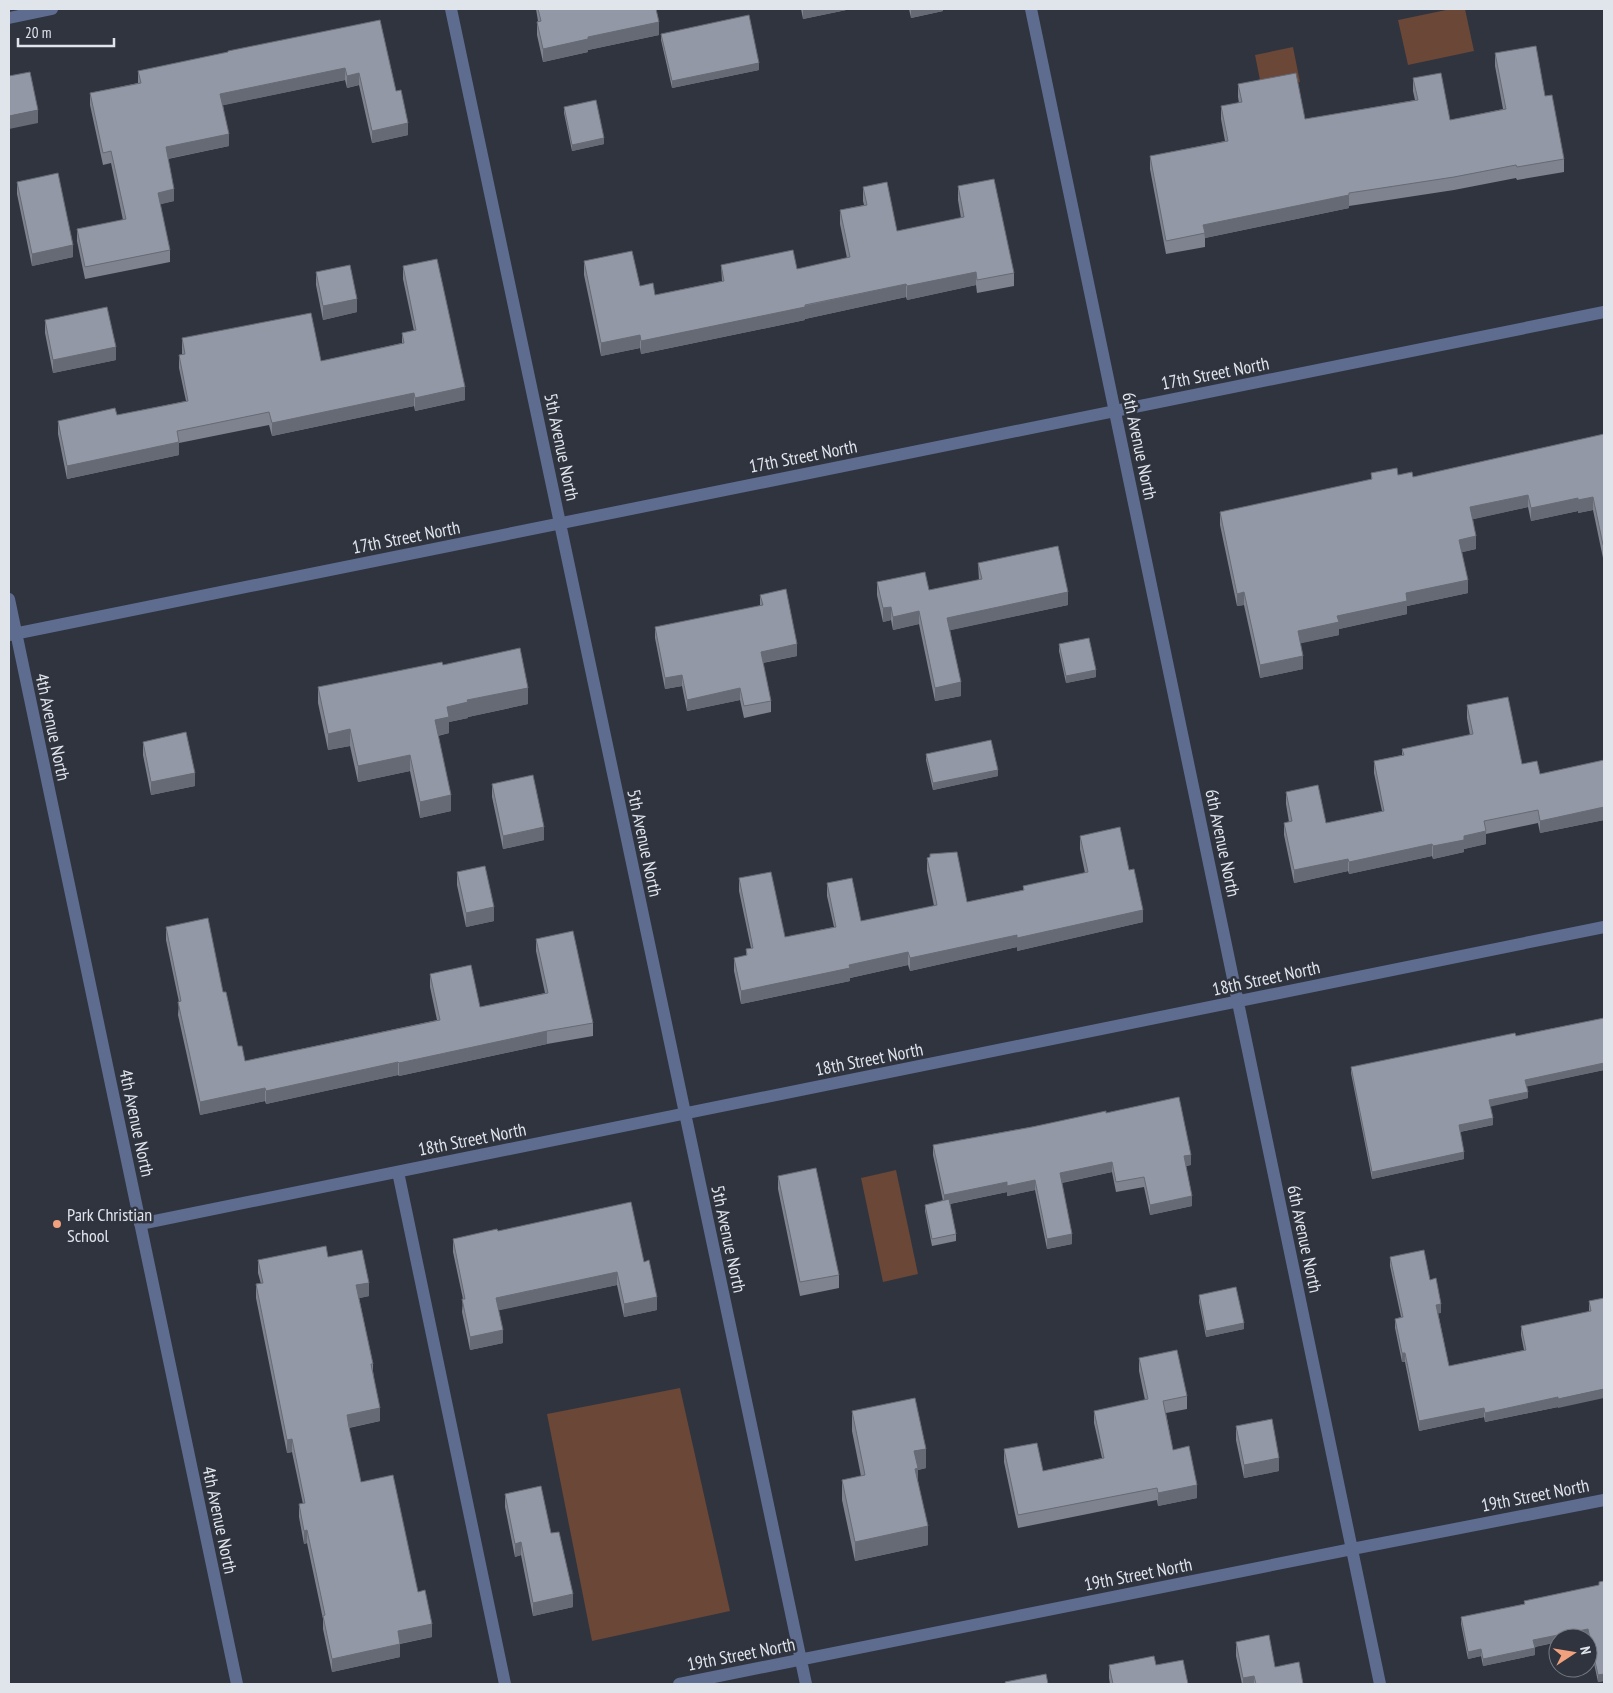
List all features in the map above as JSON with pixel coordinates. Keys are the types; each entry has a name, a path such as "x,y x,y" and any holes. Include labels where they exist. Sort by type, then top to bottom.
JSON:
{"street":[{"path":"9,18 52,9"},
{"name":"5th Avenue North","path":"451,9 806,1684"},
{"name":"6th Avenue North","path":"1031,9 1380,1684"},
{"name":"17th Street North","path":"12,634 1604,312"},
{"name":"4th Avenue North","path":"9,599 12,634 140,1224 237,1684"},
{"name":"18th Street North","path":"140,1224 1604,927"},
{"path":"398,1172 505,1684"},
{"name":"19th Street North","path":"679,1684 1352,1548 1604,1500"}],"shaded area":[{"path":"1451,9 1465,9 1474,51 1408,65 1398,20"},
{"path":"1293,47 1300,82 1262,90 1255,55"},
{"path":"896,1170 918,1274 883,1282 861,1178"},
{"path":"680,1388 730,1611 592,1641 547,1414"}],"building":[{"path":"538,9 656,9 659,22 543,49 537,22 541,21"},
{"path":"749,15 759,63 672,81 661,34"},
{"path":"380,20 396,91 401,90 408,123 372,131 359,73 347,76 345,68 220,94 229,134 166,147 174,189 158,193 170,250 85,267 77,229 126,219 111,151 103,153 90,93 141,83 138,71"},
{"path":"1536,46 1545,96 1552,95 1564,159 1517,167 1516,165 1454,177 1349,193 1349,195 1203,225 1205,233 1166,241 1150,156 1228,141 1221,106 1242,102 1238,84 1296,73 1305,119 1418,100 1413,78 1441,73 1450,120 1506,109 1495,53"},
{"path":"30,72 38,110 9,116 9,76"},
{"path":"596,100 604,138 572,145 564,107"},
{"path":"58,173 73,245 32,254 17,182"},
{"path":"994,179 1014,273 977,280 976,272 907,286 906,284 641,341 640,335 601,343 584,261 632,251 640,286 653,283 655,295 724,281 721,265 793,250 797,269 850,257 840,210 867,205 863,187 887,182 897,231 964,217 958,186"},
{"path":"437,259 465,387 415,398 414,393 272,423 269,412 177,431 179,442 67,466 58,421 115,408 117,415 188,401 179,355 185,354 182,338 311,313 321,361 404,343 402,333 416,330 403,266"},
{"path":"350,265 357,299 323,306 316,272"},
{"path":"107,307 116,347 53,360 45,320"},
{"path":"1604,434 1603,545 1593,497 1578,500 1578,498 1531,508 1528,495 1470,507 1476,536 1459,540 1468,580 1406,593 1407,601 1337,616 1339,622 1298,631 1303,656 1260,665 1244,592 1237,594 1220,512 1372,479 1371,473 1397,468 1398,475 1412,472 1413,477"},
{"path":"1058,546 1068,592 947,618 961,682 935,688 919,611 893,617 891,607 883,608 877,582 925,572 929,590 982,579 978,563"},
{"path":"786,589 797,644 761,652 771,701 744,706 740,688 687,700 682,675 665,678 655,627 763,605 760,595"},
{"path":"1089,638 1096,670 1066,676 1059,644"},
{"path":"520,648 528,688 467,700 468,702 447,707 449,717 435,720 451,795 420,802 410,755 358,766 350,729 328,734 318,687 442,662 443,665"},
{"path":"1508,697 1522,764 1537,761 1540,774 1604,760 1604,807 1540,821 1538,810 1484,821 1486,831 1464,836 1464,840 1433,846 1432,844 1349,862 1348,859 1294,870 1284,823 1292,821 1286,792 1318,785 1326,823 1384,811 1374,761 1404,755 1402,749 1473,734 1467,705"},
{"path":"186,732 195,773 151,782 143,742"},
{"path":"991,740 998,770 933,783 926,754"},
{"path":"533,775 544,827 503,836 492,784"},
{"path":"1120,827 1129,870 1134,869 1143,910 1017,938 1017,935 910,958 908,952 849,965 850,968 741,991 734,958 747,955 746,949 753,948 739,878 771,872 785,937 836,927 827,883 852,878 861,921 937,905 927,858 930,857 930,854 957,852 967,902 1024,890 1023,886 1088,872 1080,836"},
{"path":"485,866 494,907 466,913 457,872"},
{"path":"208,918 223,992 226,992 238,1046 242,1046 245,1061 440,1020 430,974 471,965 480,1007 548,993 536,939 573,931 593,1023 547,1031 266,1091 265,1088 200,1102 178,1002 181,1001 166,927"},
{"path":"1604,1018 1604,1063 1525,1080 1528,1092 1489,1100 1493,1118 1459,1125 1464,1152 1372,1172 1351,1067 1515,1033 1516,1036"},
{"path":"1179,1097 1191,1155 1184,1156 1192,1196 1150,1205 1144,1177 1116,1182 1112,1162 1060,1173 1072,1234 1047,1239 1035,1180 1007,1186 1007,1182 944,1195 933,1145 1106,1111 1106,1113"},
{"path":"816,1168 839,1275 800,1282 778,1176"},
{"path":"949,1199 956,1234 932,1239 925,1205"},
{"path":"631,1202 644,1262 649,1260 657,1297 624,1304 617,1272 496,1298 503,1330 470,1337 462,1299 465,1299 453,1239"},
{"path":"326,1246 328,1257 362,1250 369,1283 356,1285 373,1364 371,1364 380,1408 347,1415 349,1427 361,1482 393,1475 418,1592 425,1590 432,1624 398,1631 400,1644 332,1659 307,1530 304,1531 299,1504 305,1503 292,1439 287,1440 256,1284 263,1283 258,1260"},
{"path":"1424,1250 1430,1280 1436,1278 1441,1304 1436,1305 1449,1366 1526,1350 1521,1326 1591,1311 1589,1301 1604,1298 1604,1389 1485,1413 1484,1408 1419,1421 1405,1353 1402,1353 1395,1319 1403,1317 1390,1257"},
{"path":"1236,1287 1244,1323 1206,1331 1199,1295"},
{"path":"1177,1350 1187,1396 1163,1401 1173,1450 1189,1446 1197,1485 1158,1493 1157,1488 1018,1515 1004,1449 1037,1443 1043,1471 1104,1458 1094,1411 1148,1399 1139,1358"},
{"path":"915,1398 926,1449 914,1451 918,1468 915,1469 928,1526 855,1542 842,1480 865,1475 852,1411"},
{"path":"1272,1419 1279,1458 1244,1465 1236,1426"},
{"path":"541,1486 551,1533 559,1532 573,1594 533,1603 521,1542 515,1544 505,1494"},
{"path":"1604,1581 1604,1674 1598,1675 1598,1628 1548,1628 1548,1637 1533,1640 1535,1648 1483,1659 1481,1649 1468,1652 1461,1617 1525,1604 1524,1601 1599,1585 1599,1582"},
{"path":"1269,1635 1275,1667 1299,1662 1303,1684 1256,1684 1254,1676 1243,1678 1236,1642"},
{"path":"1154,1656 1156,1665 1183,1660 1188,1684 1113,1684 1109,1665"},
{"path":"1046,1674 1048,1684 1006,1684 1005,1682"}],"place":[{"name":"Park Christian School","path":"57,1224"}]}
